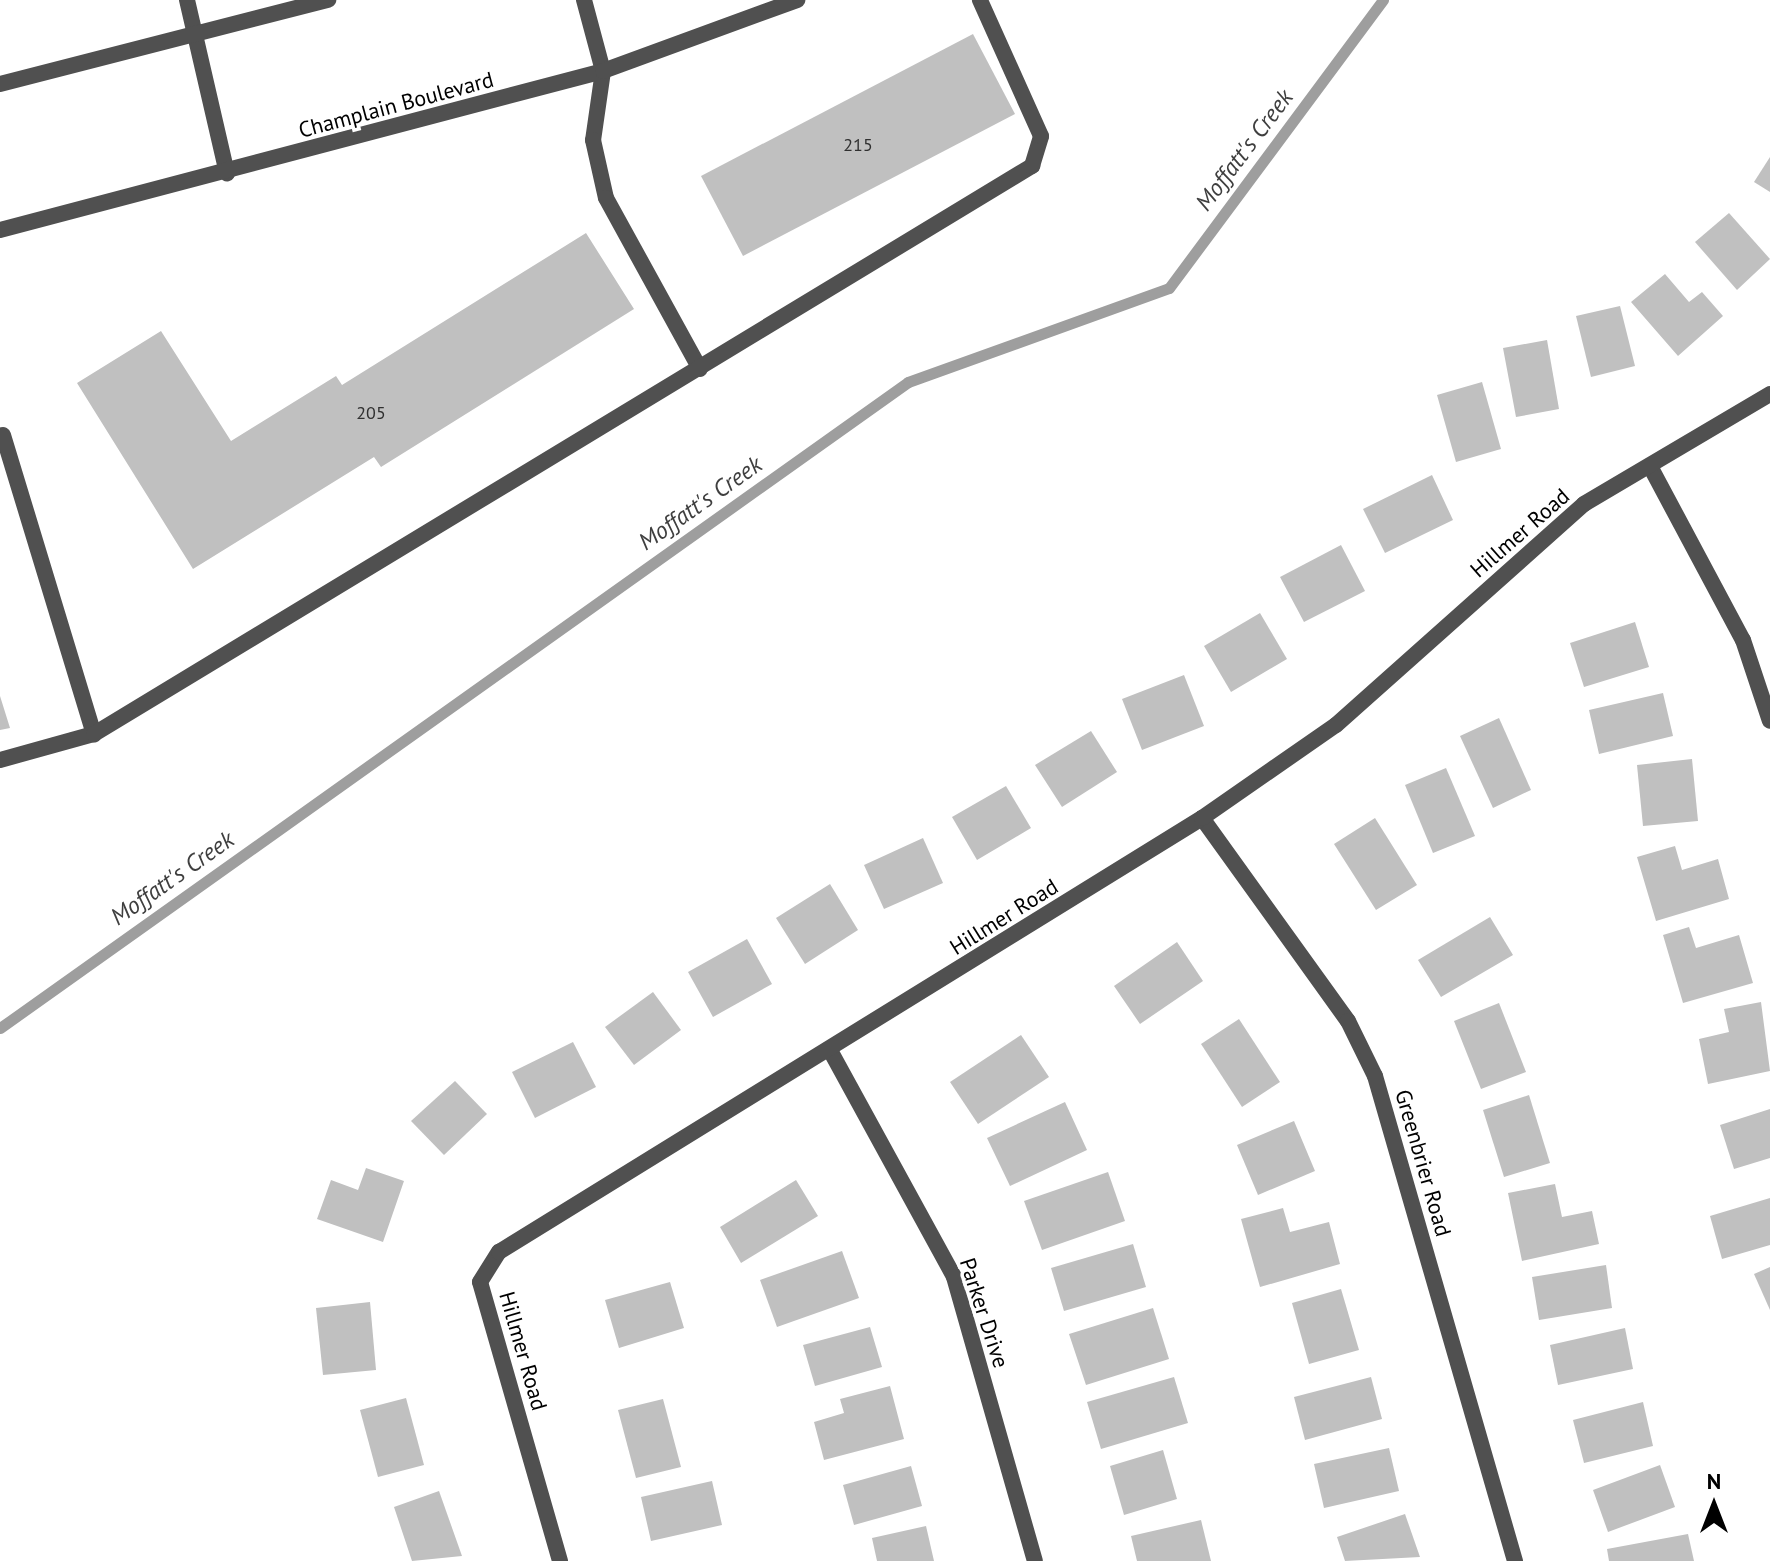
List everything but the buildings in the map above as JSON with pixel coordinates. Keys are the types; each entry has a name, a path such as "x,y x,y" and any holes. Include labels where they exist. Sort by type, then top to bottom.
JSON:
{"street":[{"path":"187,0 227,173"},
{"path":"0,84 328,0"},
{"path":"584,0 603,71 593,140 606,198 700,369"},
{"name":"Champlain Boulevard","path":"0,230 227,173 603,71 797,0"},
{"path":"0,760 94,734 1032,166 1041,136 980,0"},
{"name":"Hillmer Road","path":"560,1561 480,1282 499,1252 831,1052 1202,818 1336,725 1584,504 1651,468 1770,394"},
{"path":"3,435 94,734"},
{"path":"1651,468 1743,640 1770,721"},
{"name":"Greenbrier Road","path":"1202,818 1348,1021 1375,1076 1515,1561"},
{"name":"Parker Drive","path":"831,1052 954,1277 1035,1561"}],"waterway":[{"name":"Moffatt's Creek","path":"0,1028 908,382 1169,288 1383,0"}]}
